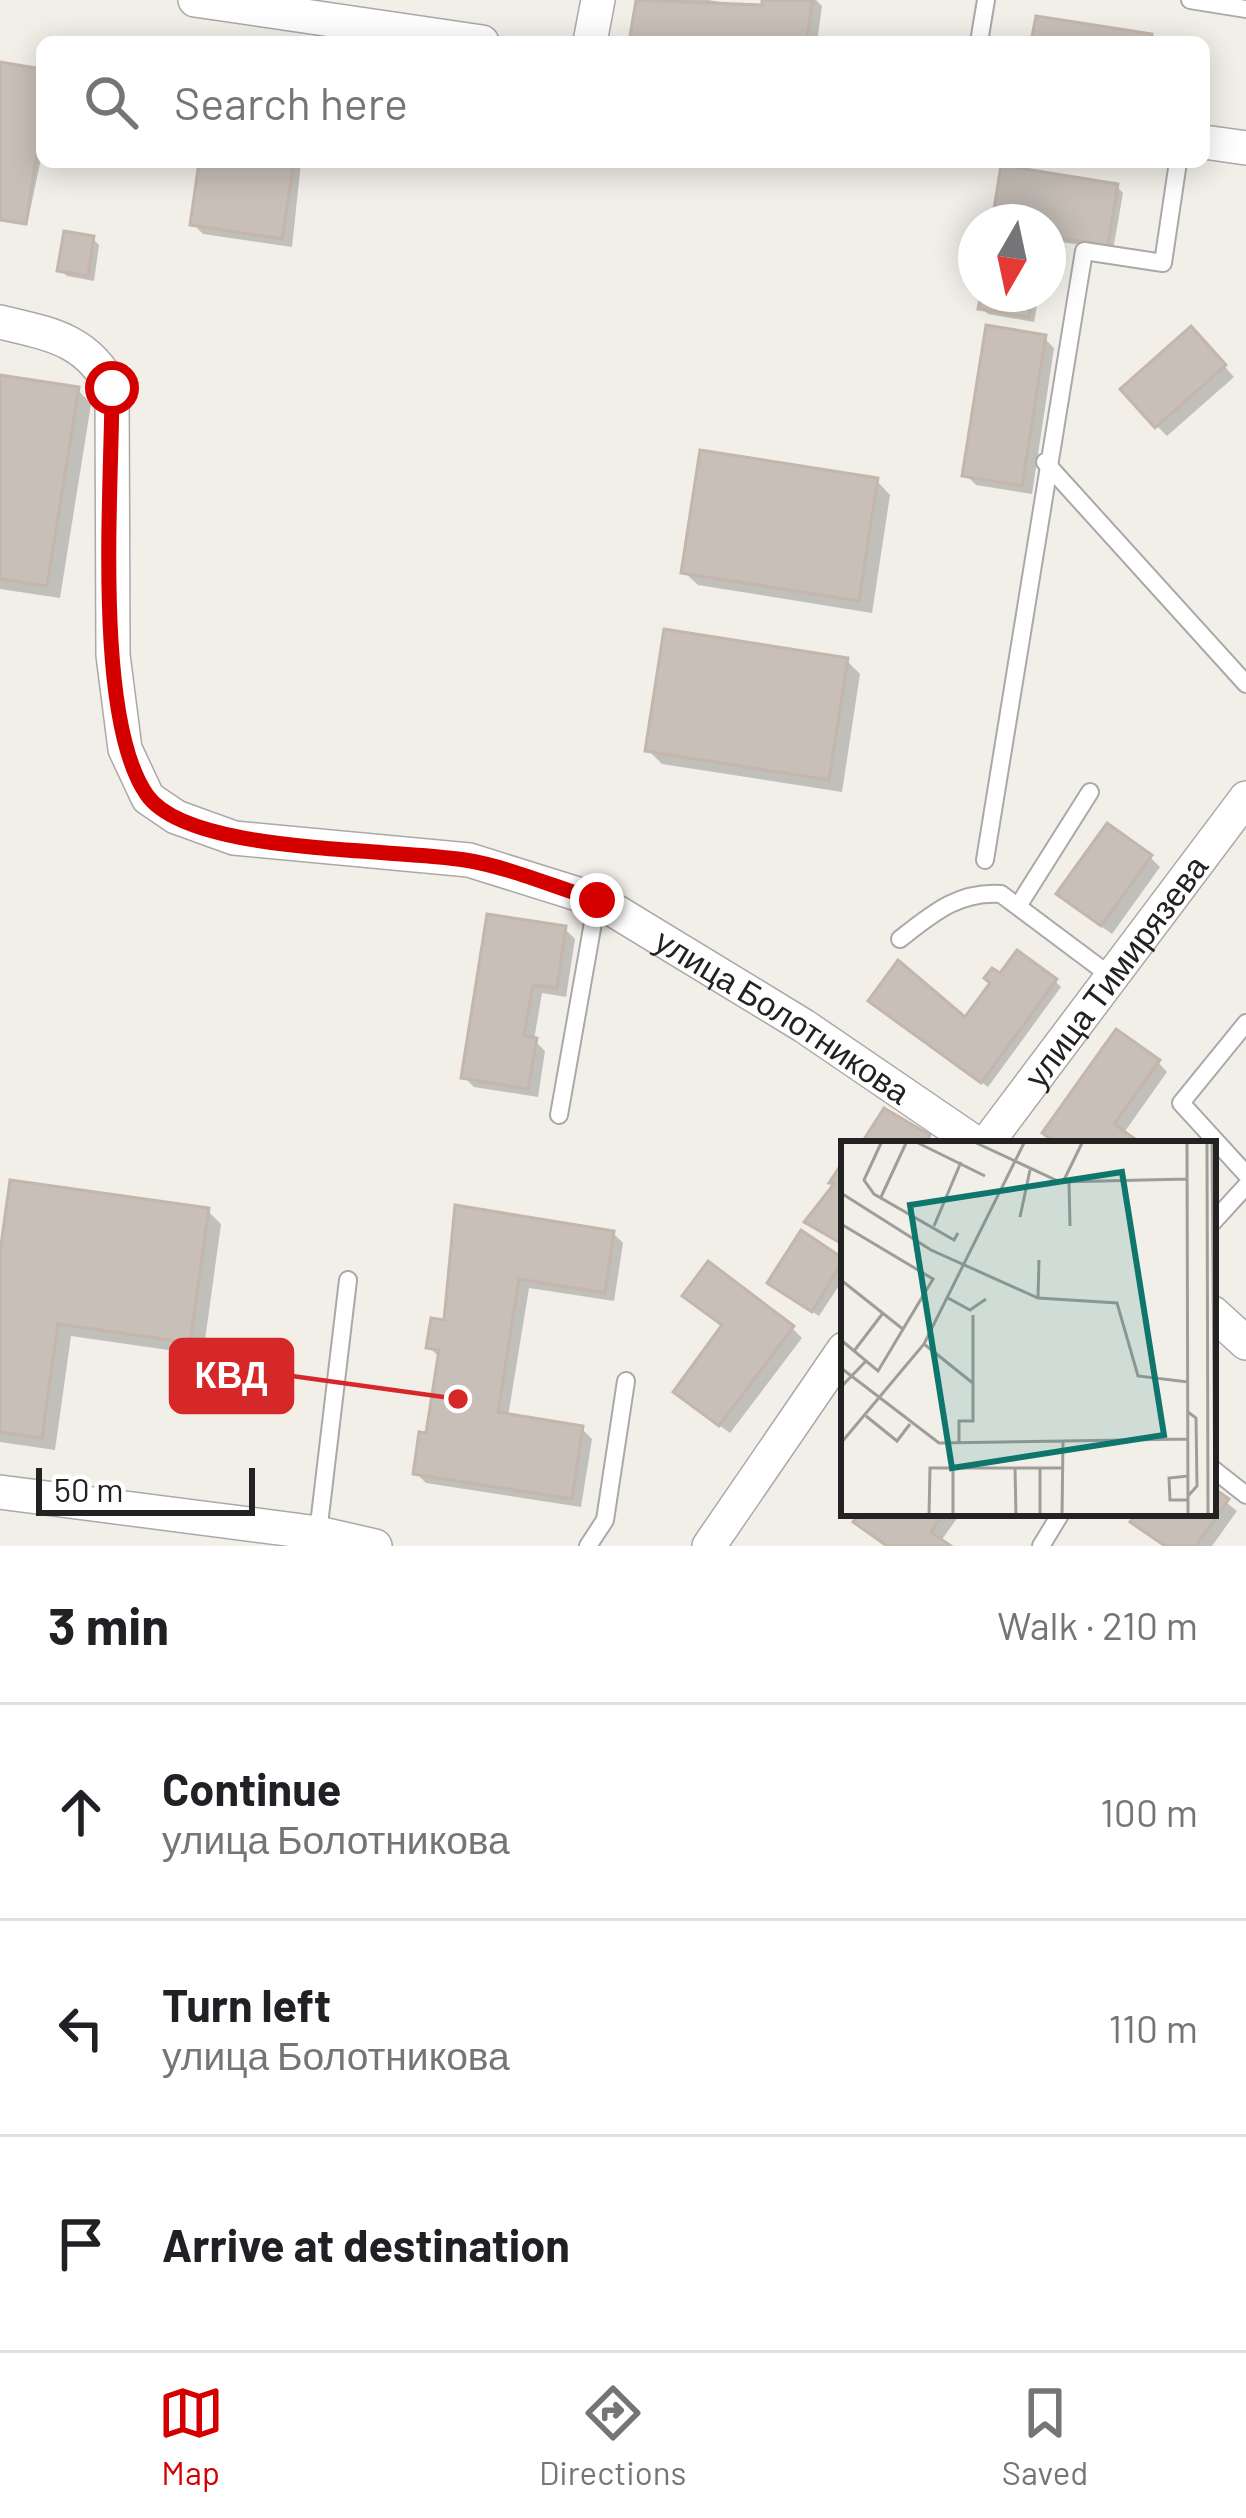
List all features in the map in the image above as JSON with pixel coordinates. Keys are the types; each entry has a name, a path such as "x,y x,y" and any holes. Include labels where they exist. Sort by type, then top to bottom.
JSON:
{"street":[{"path":"195,0 441,36"},
{"path":"591,36 598,0"},
{"path":"1210,143 1246,148"},
{"name":"улица Болотникова","path":"0,322 64,337 96,358 112,388 113,655 125,749 148,798 176,817 234,838 469,860 597,900 804,1026 972,1141"},
{"name":"улица Тимирязева","path":"988,1141 1246,798"},
{"path":"1216,1316 1246,1342"},
{"path":"709,1546 841,1353"},
{"path":"0,1492 349,1541"}],"lane":[{"path":"980,36 986,0"},
{"path":"1190,0 1243,6"},
{"path":"985,860 1084,251 1163,263 1177,168"},
{"path":"1046,463 1246,684"},
{"path":"1020,903 1090,792"},
{"path":"900,939 946,904 980,892 1020,903 1112,977"},
{"path":"559,1115 597,900"},
{"path":"1216,1141 1181,1103 1246,1023"},
{"path":"1216,1141 1246,1174"},
{"path":"1216,1219 1246,1186"},
{"path":"348,1280 349,1541"},
{"path":"588,1546 605,1520 626,1381"},
{"path":"1216,1471 1246,1495"},
{"path":"1041,1546 1059,1516"}],"building":[{"path":"636,0 762,5 762,0 813,0 807,36 630,36"},
{"path":"1036,16 1152,34 1152,36 1032,36"},
{"path":"0,62 36,68 36,159 26,224 0,220"},
{"path":"198,168 293,168 282,239 190,225"},
{"path":"1001,168 1118,184 1108,246 1066,239 1066,204 995,204"},
{"path":"64,231 94,236 88,276 57,271"},
{"path":"986,325 1046,335 1022,486 962,476"},
{"path":"1191,326 1226,365 1155,428 1120,389"},
{"path":"0,375 79,387 47,586 0,579"},
{"path":"700,450 878,478 859,601 681,573"},
{"path":"664,629 848,658 829,780 645,751"},
{"path":"1107,823 1152,855 1101,926 1056,894"},
{"path":"487,914 566,926 557,988 533,985 524,1036 537,1038 528,1089 461,1078"},
{"path":"1017,950 1057,979 981,1083 868,1001 898,960 965,1017 990,983 984,978 992,968 1000,973"},
{"path":"1116,1029 1160,1060 1114,1124 1138,1141 1053,1141 1042,1133"},
{"path":"884,1108 930,1135 927,1141 863,1141"},
{"path":"841,1165 841,1243 804,1222 834,1184 829,1183"},
{"path":"10,1180 209,1208 190,1343 58,1324 42,1438 0,1432 0,1252"},
{"path":"455,1205 614,1231 605,1293 519,1279 498,1412 583,1426 572,1499 413,1474 419,1432 426,1433 439,1350 426,1348 431,1318 444,1320"},
{"path":"801,1230 841,1257 812,1312 767,1283"},
{"path":"708,1261 794,1326 719,1426 673,1392 722,1325 682,1296"},
{"path":"1216,1490 1229,1499 1196,1546 1165,1546 1130,1522 1135,1516 1216,1516"},
{"path":"858,1516 942,1516 931,1532 951,1546 887,1546 853,1522"}],"place":[{"name":"КВД","path":"458,1399"}],"route":[{"path":"112,388 113,655 125,749 148,798 176,817 234,838 469,860 597,900"}]}
